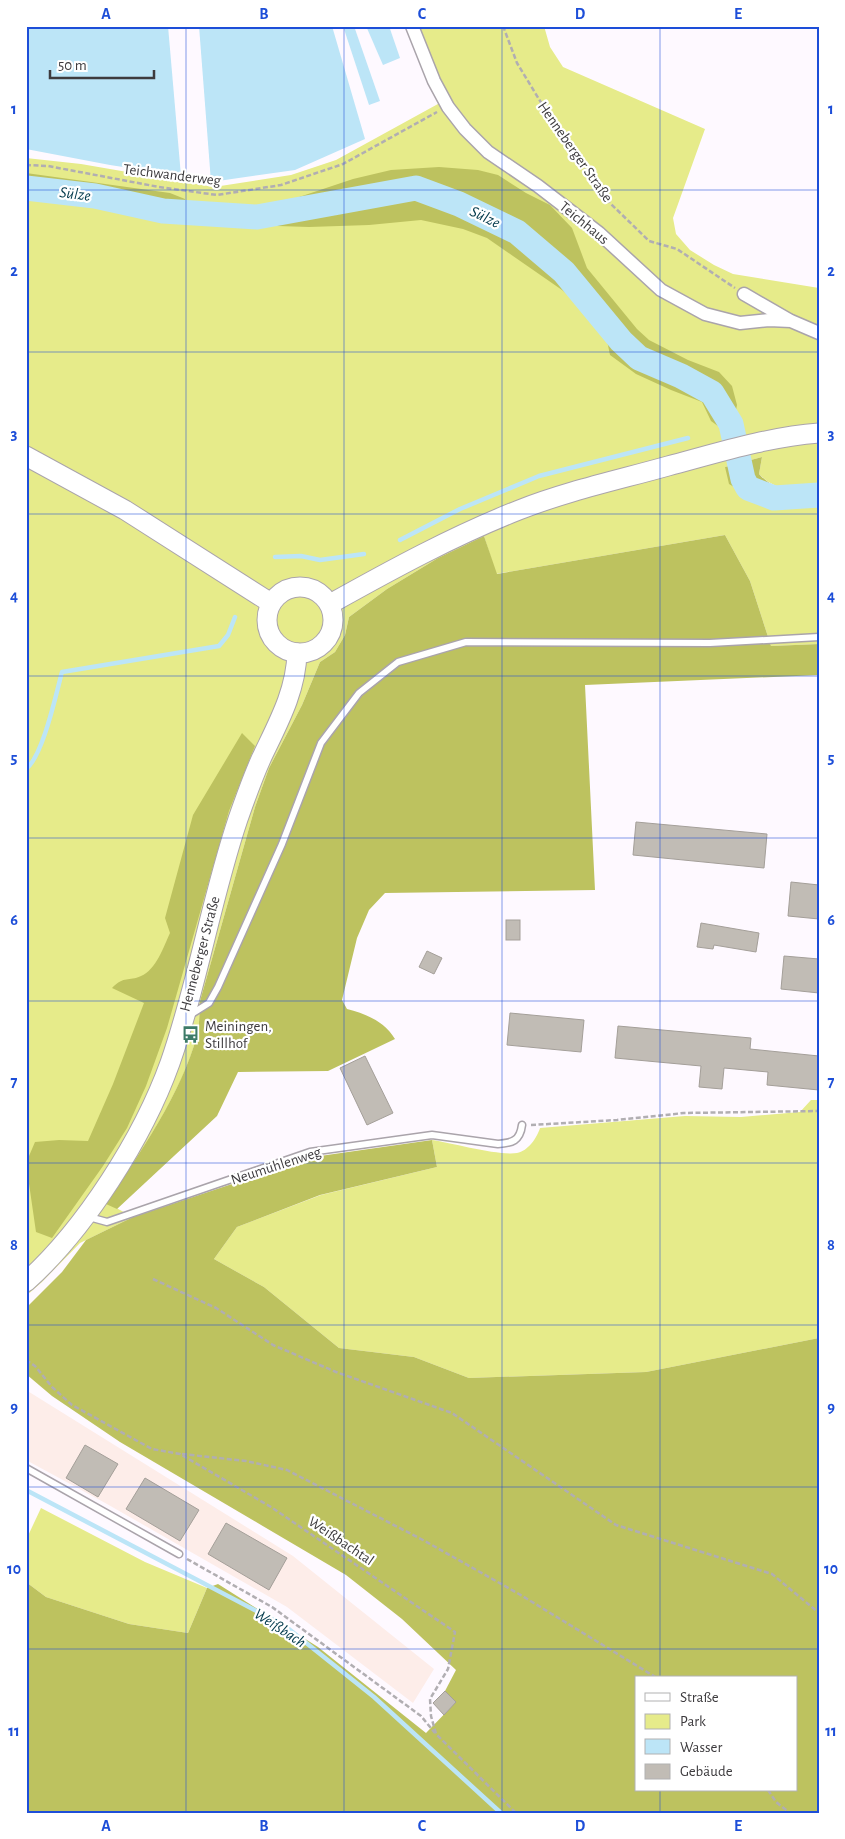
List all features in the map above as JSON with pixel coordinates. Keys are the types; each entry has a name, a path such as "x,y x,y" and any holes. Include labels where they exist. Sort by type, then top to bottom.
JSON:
{"main road":[{"path":"330,604 430,549 519,510 567,494 705,456 756,443 819,433"},
{"path":"26,456 125,510 271,603"},
{"path":"296,587 308,587 318,591 330,604 334,621 329,636 324,644 314,650 297,653 285,650 279,646 269,633 267,612 271,603 285,590 296,587"},
{"name":"Henneberger Straße","path":"26,1282 68,1237 85,1214 116,1169 152,1107 170,1062 183,1020 238,820 260,761 284,712 295,676 297,653"}],"street":[{"name":"Teichhaus","path":"412,26 434,81 448,106 465,130 488,152 538,186 599,234 661,290 705,314 740,323 768,320 791,321 819,333"},
{"path":"744,294 791,321"}],"lane":[{"path":"183,1020 209,1004 218,987 282,844 321,743 359,693 398,662 466,642 710,643 819,637"},
{"name":"Neumühlenweg","path":"85,1214 99,1221 107,1222 310,1152 432,1135 498,1144 508,1143 516,1141 521,1133 522,1126"},
{"path":"26,1468 179,1554"}],"path":[{"name":"Henneberger Straße","path":"503,26 517,63 593,182 610,203 649,241 677,249 744,294"},
{"name":"Teichwanderweg","path":"26,164 48,166 159,187 217,195 282,185 343,164 448,106"},
{"path":"522,1126 617,1120 684,1113 819,1111"},
{"path":"154,1279 216,1308 272,1345 336,1372 452,1413 616,1525 772,1574 819,1613"},
{"name":"Weißbachtal","path":"26,1360 72,1405 152,1449 180,1454 271,1508 455,1632 448,1669 430,1699 431,1716 436,1734"},
{"path":"180,1454 246,1461 287,1470 423,1540 519,1594 654,1676"},
{"path":"179,1554 272,1607 421,1716 436,1734 516,1813"},
{"path":"769,1792 776,1802 790,1813"}],"shaded area":[{"path":"26,1390 293,1556 434,1669 413,1703 287,1607 26,1460"}],"green space":[{"path":"415,26 544,26 550,47 563,67 705,129 673,218 676,234 690,250 733,274 819,288 819,489 794,490 773,484 759,474 762,457 725,467 776,503 819,507 819,644 771,646 750,581 725,535 496,574 484,536 438,558 387,589 349,617 345,635 335,652 320,662 302,705 269,768 255,807 200,1001 197,1035 182,1078 159,1122 107,1203 133,1217 80,1243 26,1296 26,158 81,164 214,187 291,175 336,160 447,99"},
{"path":"439,167 478,170 498,175 526,193 550,205 572,228 587,268 637,329 649,340 688,360 719,372 732,386 737,405 734,420 722,429 711,421 702,402 636,374 610,355 605,331 587,311 562,290 487,238 463,229 421,220 369,225 309,227 211,224 209,206 257,211 353,179 391,170"},
{"path":"26,173 170,193 185,199 187,221 26,194"},
{"path":"762,457 759,474 772,485 779,488 819,489 819,507 776,503 751,497 729,484 725,467"},
{"path":"725,535 750,581 771,646 819,644 819,675 585,685 595,890 385,893 369,910 357,938 342,1000 347,1009 374,1019 386,1027 395,1039 328,1071 238,1072 217,1116 117,1209 106,1204 158,1122 181,1079 197,1035 200,1001 255,807 269,768 302,705 320,662 335,652 345,635 349,617 387,589 438,558 484,536 497,574"},
{"path":"242,733 255,746 229,811 167,1028 146,1086 127,1128 103,1166 52,1238 36,1232 26,1163 35,1142 59,1140 88,1141 113,1084 144,1003 112,988 120,981 137,978 146,973 151,969 162,951 170,933 165,918 193,815"},
{"path":"811,1100 819,1100 819,1338 646,1372 469,1378 414,1357 339,1348 264,1287 214,1259 237,1227 321,1195 437,1167 432,1140 487,1151 517,1153 525,1150 532,1144 540,1128 685,1116 741,1117 800,1112"},
{"path":"432,1140 437,1167 320,1195 237,1227 214,1259 264,1287 339,1348 414,1357 469,1378 646,1372 819,1338 819,1813 26,1813 26,1582 46,1597 129,1624 188,1633 207,1588 218,1584 318,1647 426,1733 456,1702 445,1691 456,1670 402,1619 346,1575 120,1442 52,1396 26,1374 26,1308 62,1272 86,1240 133,1217 313,1157"},
{"path":"41,1508 145,1562 207,1588 188,1633 129,1624 46,1597 26,1582 26,1540"}],"water":[{"path":"26,26 168,26 181,176 26,149"},
{"path":"199,26 332,26 365,139 295,170 211,182"},
{"path":"343,26 354,26 380,101 369,105"},
{"path":"366,26 389,26 400,58 383,65"}],"building":[{"path":"636,822 767,834 764,868 633,855"},
{"path":"791,882 819,885 819,919 788,916"},
{"path":"506,920 520,920 520,940 506,940"},
{"path":"701,923 759,933 756,952 714,945 713,949 697,947"},
{"path":"427,951 442,958 434,974 419,967"},
{"path":"784,956 819,959 819,993 781,989"},
{"path":"510,1013 584,1020 581,1052 507,1045"},
{"path":"618,1026 751,1038 750,1049 819,1056 819,1090 767,1085 768,1072 724,1068 722,1089 699,1087 701,1066 615,1058"},
{"path":"365,1056 393,1113 367,1125 340,1068"},
{"path":"85,1445 118,1464 98,1497 66,1478"},
{"path":"145,1478 199,1510 180,1541 126,1509"},
{"path":"226,1523 287,1558 269,1590 208,1554"},
{"path":"445,1691 456,1702 444,1715 433,1703"}],"waterway":[{"name":"Sülze","path":"26,188 95,196 163,211 257,217 416,188 459,204 517,232 564,272 621,341 639,358 681,376 712,393 731,424 743,479 748,488 774,498 819,495"},
{"path":"400,540 460,509 539,476 688,438"},
{"path":"275,557 301,556 320,560 364,554"},
{"path":"26,769 32,762 43,738 62,672 219,646 228,635 235,617"},
{"name":"Weißbach","path":"26,1490 285,1626 374,1697 501,1813"}],"place":[{"name":"Meiningen, Stillhof","path":"191,1035"}]}
